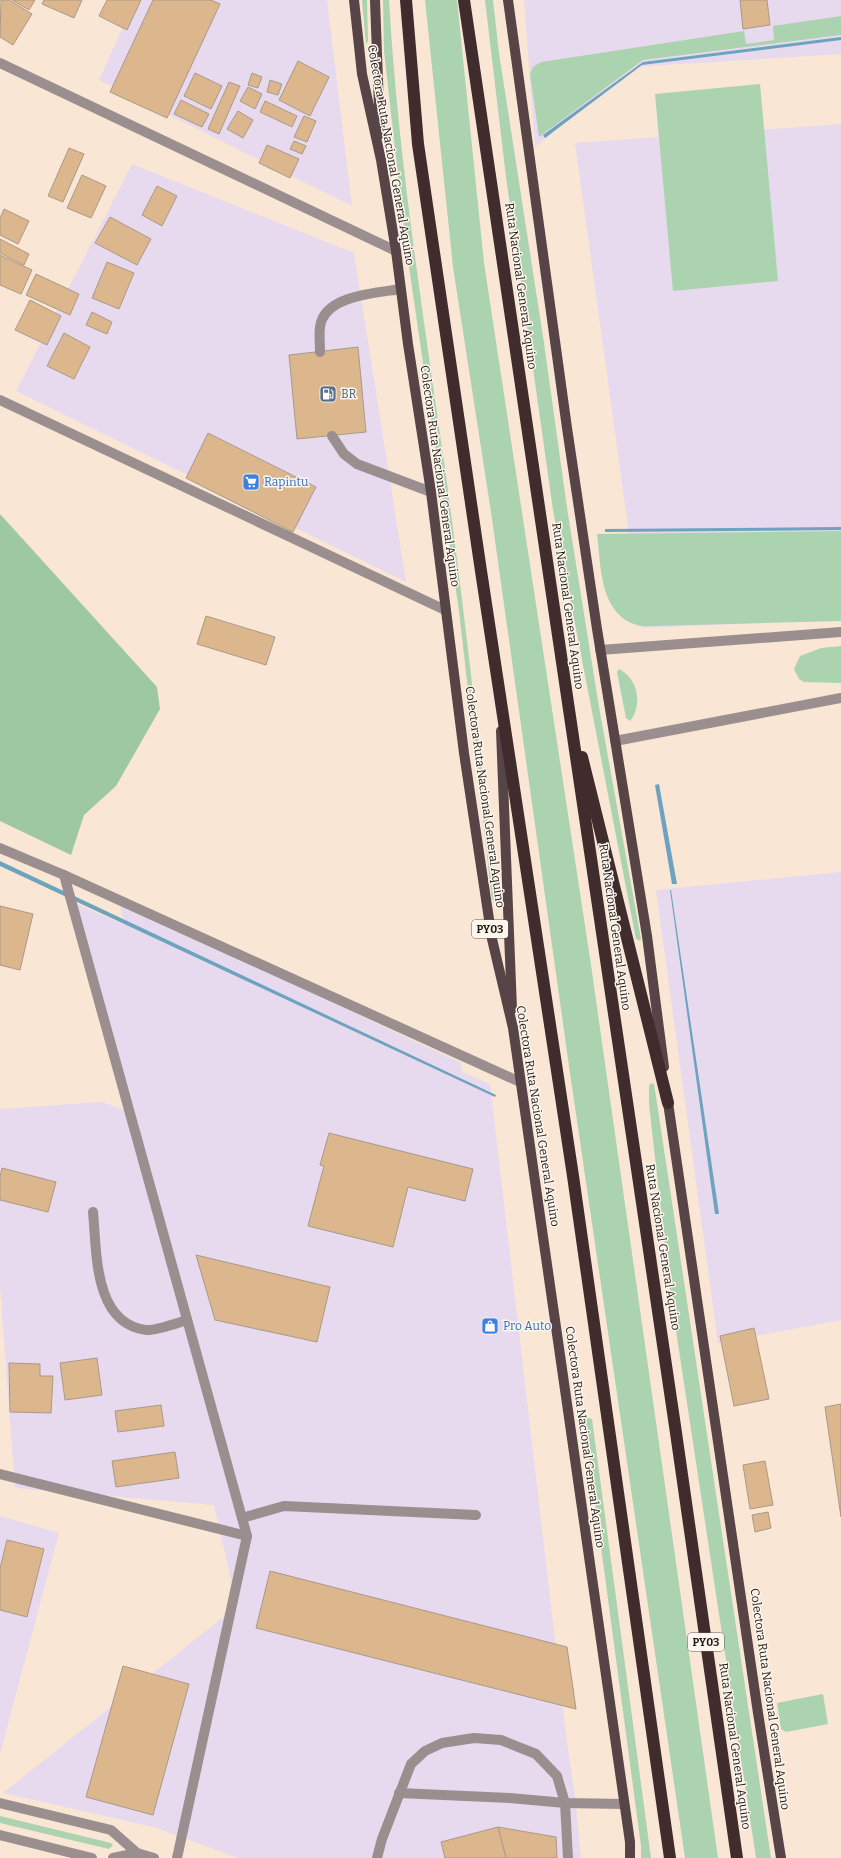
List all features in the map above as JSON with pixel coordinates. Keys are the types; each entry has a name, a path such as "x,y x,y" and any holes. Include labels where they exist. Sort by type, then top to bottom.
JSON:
{"highway":[{"path":"406,0 418,144 572,1168 670,1858"},
{"name":"Ruta Nacional General Aquino","path":"464,0 675,1426 737,1858"},
{"path":"565,686 668,1103"}],"main road":[{"name":"Colectora Ruta Nacional General Aquino","path":"354,0 362,74 381,160 396,250 431,492 445,610 492,939 513,1028 553,1297 630,1842 630,1858"},
{"path":"375,0 381,160"},
{"name":"Colectora Ruta Nacional General Aquino","path":"508,0 567,428 600,650 647,936 668,1103 759,1720 781,1858"},
{"path":"499,687 513,1028"}],"street":[{"path":"0,63 396,250"},
{"path":"320,352 320,326 327,313 337,303 350,298 401,289"},
{"path":"0,400 445,610"},
{"path":"332,436 344,454 357,464 431,492"},
{"path":"600,650 841,632"},
{"path":"615,741 841,698"},
{"path":"0,848 64,875 520,1082"},
{"path":"64,875 247,1536 177,1858"},
{"path":"93,1212 99,1274 105,1298 116,1316 130,1325 147,1330 187,1320"},
{"path":"0,1474 247,1536"},
{"path":"242,1518 284,1506 476,1515"},
{"path":"377,1858 382,1839 399,1793 412,1764 425,1751 442,1744 474,1738 501,1740 536,1754 557,1776 565,1804 568,1858"},
{"path":"399,1793 510,1798 565,1804 624,1804"},
{"path":"0,1803 111,1830 137,1853 154,1858"},
{"path":"0,1836 92,1858"},
{"path":"113,1858 137,1853"}],"shaded area":[{"path":"135,0 327,0 352,206 99,80"},
{"path":"524,0 841,0 841,54 635,67 535,147"},
{"path":"841,124 841,620 642,628 575,143"},
{"path":"132,164 354,253 406,582 16,391"},
{"path":"841,872 841,1320 718,1343 656,890"},
{"path":"119,902 461,1063 462,1072 490,1084 567,1743 575,1796 581,1858 238,1858 154,1827 3,1793 237,1606 214,1505 15,1488 0,1286 0,1109 102,1102 124,1110 77,904 125,925"},
{"path":"0,1516 59,1533 0,1754"}],"green space":[{"path":"362,0 367,0 368,41 366,44"},
{"path":"383,0 389,0 398,118 412,235 459,576 496,898 494,901 492,899 459,611 406,246 384,51"},
{"path":"425,0 457,0 484,263 591,965 718,1858 685,1858 570,1073 491,512 453,267"},
{"path":"485,0 493,0 499,53 544,343 567,508 599,707 641,939 640,941 636,939 553,510 506,177"},
{"path":"841,16 841,35 643,60 539,137 530,74 533,67 541,62 744,31 746,44 774,40 773,26"},
{"path":"760,84 778,281 673,291 655,94"},
{"path":"0,514 157,687 160,709 116,786 84,815 71,855 0,821"},
{"path":"841,531 841,621 646,626 637,625 625,619 615,610 609,599 604,587 601,573 597,534"},
{"path":"841,646 841,683 804,682 799,679 794,669 800,656 821,648"},
{"path":"619,669 631,679 636,692 636,707 634,715 630,721 626,718 617,672"},
{"path":"652,1083 654,1084 657,1103 771,1858 756,1858 670,1291 649,1104 649,1085"},
{"path":"586,1417 592,1419 651,1858 641,1858 641,1846 584,1420"},
{"path":"823,1694 828,1724 786,1732 781,1729 777,1703"},
{"path":"0,1816 111,1843 113,1845 109,1849 0,1823"}],"water":[{"path":"841,37 841,40 642,65 545,138 543,135 643,62"},
{"path":"841,527 841,530 605,532 605,529"},
{"path":"659,784 677,884 672,884 655,785"},
{"path":"0,861 496,1095 495,1097 0,866"},
{"path":"671,890 719,1214 715,1214"}],"building":[{"path":"1,0 9,0 32,14 13,45 0,37"},
{"path":"12,0 35,0 29,10"},
{"path":"44,0 82,0 74,18 42,4"},
{"path":"107,0 141,0 127,30 99,16"},
{"path":"153,0 211,0 220,4 167,118 110,92"},
{"path":"740,0 767,0 770,25 743,29"},
{"path":"298,61 329,77 310,116 279,100"},
{"path":"195,73 222,86 211,109 184,96"},
{"path":"252,73 262,77 258,88 248,85"},
{"path":"270,80 282,84 278,95 267,92"},
{"path":"229,82 240,86 219,134 208,129"},
{"path":"248,87 262,94 255,109 240,101"},
{"path":"181,100 209,114 202,127 174,114"},
{"path":"265,101 297,116 292,127 260,112"},
{"path":"238,111 253,120 243,138 227,129"},
{"path":"304,116 316,121 307,142 294,137"},
{"path":"294,141 306,146 302,154 290,149"},
{"path":"267,145 299,159 290,178 259,163"},
{"path":"69,148 84,154 63,202 48,196"},
{"path":"82,175 106,186 91,218 67,208"},
{"path":"157,186 177,196 162,226 142,215"},
{"path":"4,209 29,221 18,244 0,235 0,218"},
{"path":"110,217 151,239 137,265 95,243"},
{"path":"0,239 29,254 24,265 0,253"},
{"path":"0,255 32,270 21,294 0,285"},
{"path":"107,262 134,273 119,309 92,298"},
{"path":"36,274 79,294 70,315 26,295"},
{"path":"30,300 61,316 47,345 15,330"},
{"path":"92,312 112,322 107,334 86,325"},
{"path":"64,333 90,347 74,379 47,366"},
{"name":"BR","path":"358,347 366,432 297,439 289,355"},
{"name":"Rapintu","path":"208,433 316,487 293,532 186,478"},
{"path":"206,616 275,637 266,665 197,644"},
{"path":"0,906 33,914 20,970 0,965"},
{"path":"329,1133 473,1169 465,1201 408,1187 393,1247 308,1226 324,1166 320,1165"},
{"path":"2,1168 56,1182 48,1212 0,1200 0,1177"},
{"path":"196,1255 330,1287 317,1342 215,1320"},
{"path":"754,1328 769,1399 734,1406 720,1336"},
{"path":"97,1358 102,1395 65,1400 60,1363"},
{"path":"9,1363 40,1364 40,1376 53,1376 51,1413 10,1412"},
{"path":"841,1404 841,1517 825,1407"},
{"path":"161,1405 164,1426 118,1432 115,1411"},
{"path":"175,1452 179,1478 116,1487 112,1461"},
{"path":"765,1461 773,1505 750,1509 743,1465"},
{"path":"768,1512 771,1528 755,1532 752,1515"},
{"path":"7,1540 44,1549 27,1617 0,1610 0,1568"},
{"path":"270,1571 567,1647 576,1709 256,1628"},
{"path":"123,1666 189,1684 153,1815 86,1797"},
{"path":"498,1827 556,1837 557,1858 506,1858"},
{"path":"498,1827 506,1858 445,1858 441,1842"}],"place":[{"name":"BR","path":"328,394"},
{"name":"Rapintu","path":"251,482"},
{"name":"Pro Auto","path":"490,1326"}]}
